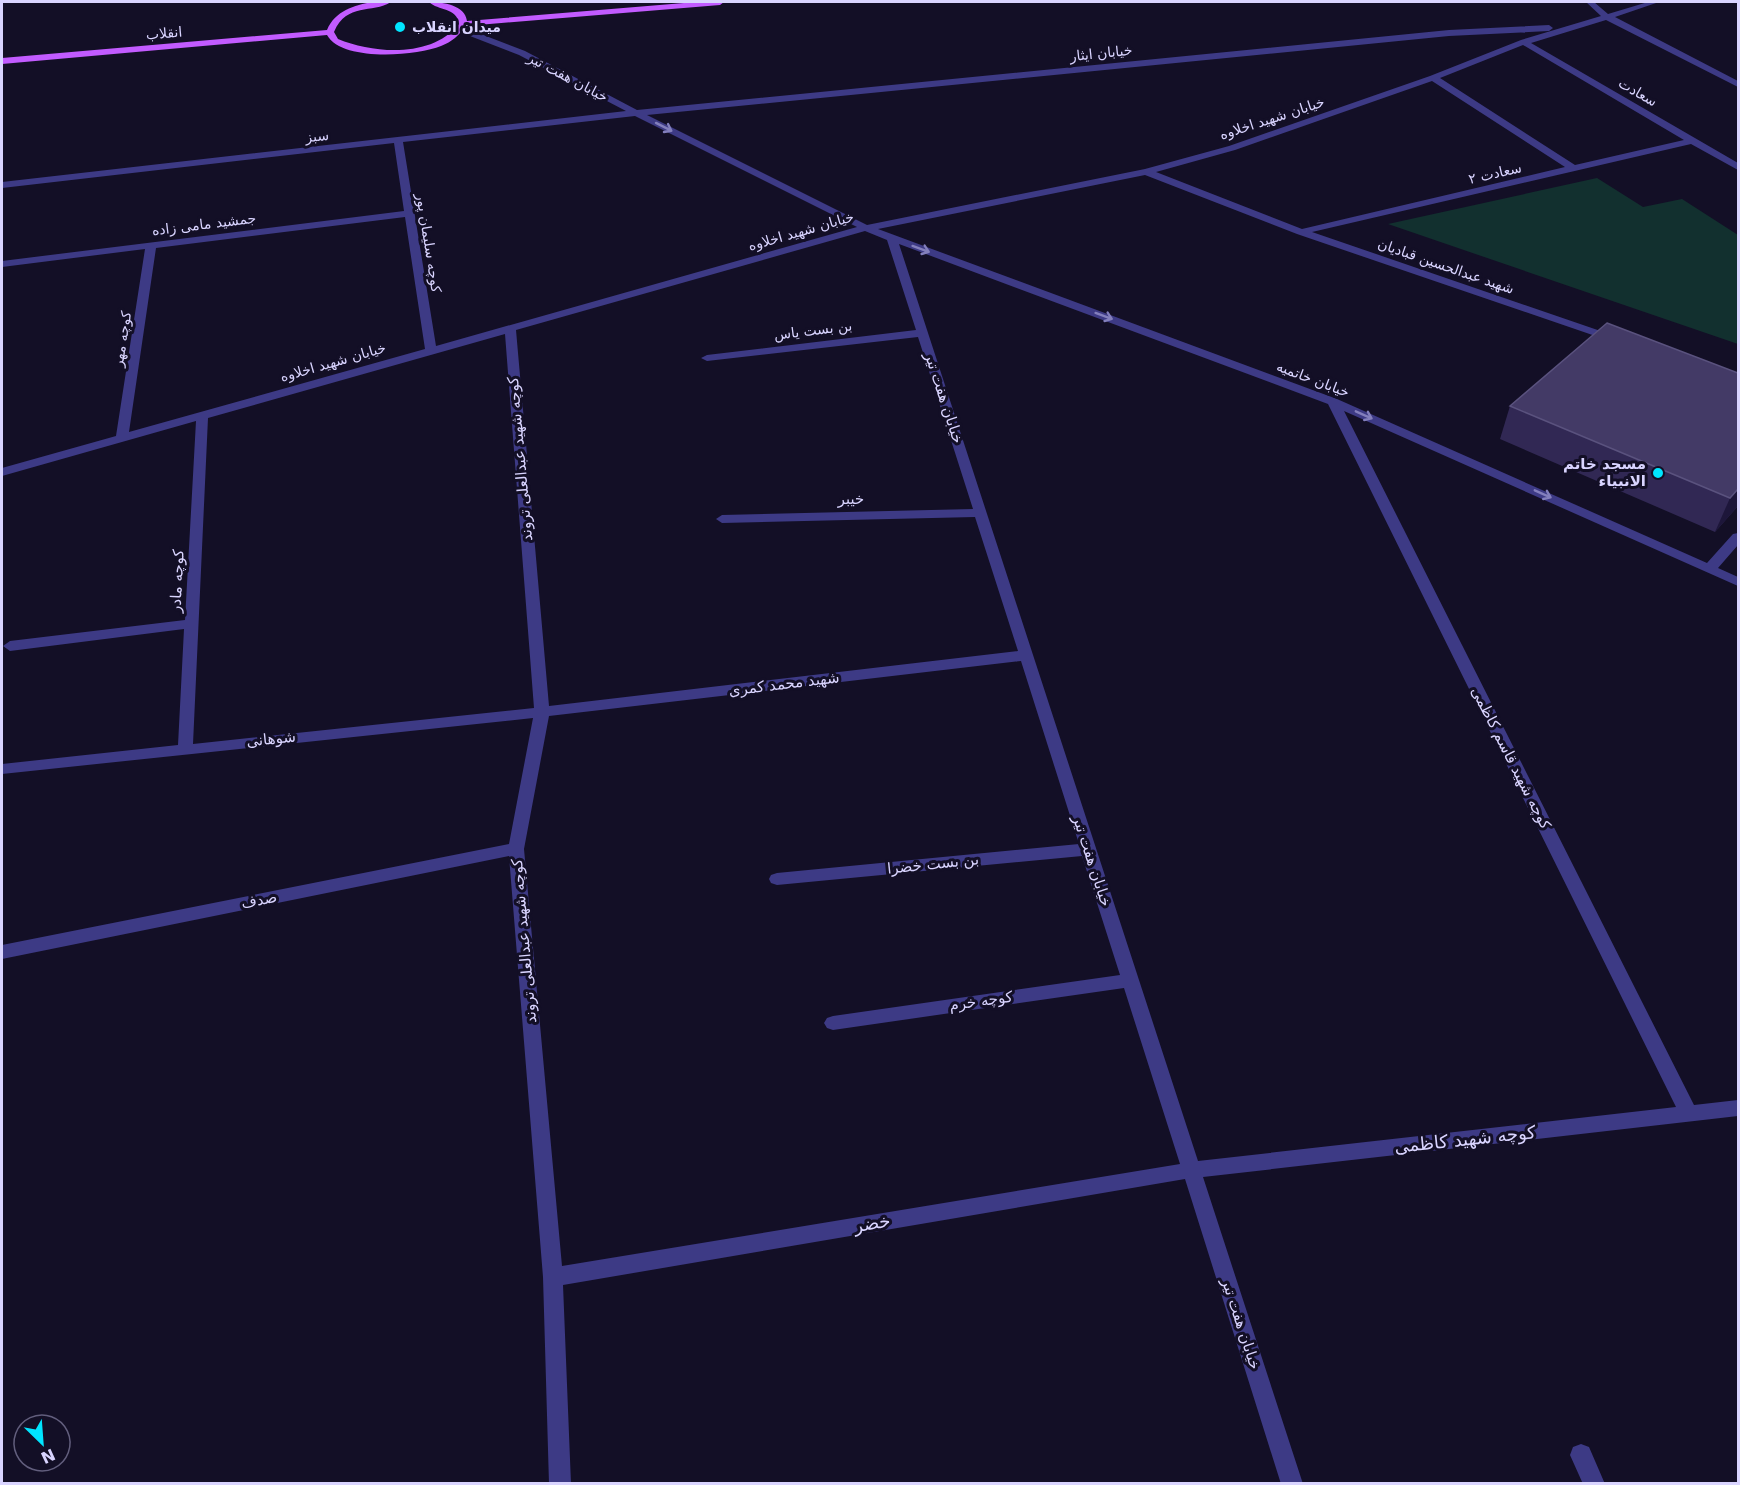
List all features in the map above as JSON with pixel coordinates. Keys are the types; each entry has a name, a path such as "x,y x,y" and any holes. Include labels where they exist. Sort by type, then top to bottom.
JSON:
{"main road":[{"path":"387,2 356,8 342,16 332,24 330,32 334,41 347,47 388,52 433,45 461,26 720,2"},
{"path":"433,2 456,10 462,16 461,26"},
{"name":"انقلاب","path":"2,61 330,32"}],"street":[{"path":"1590,2 1606,16 1738,84"},
{"name":"خیابان شهید اخلاوه","path":"2,472 866,228 1146,172 1232,148 1432,78 1524,42 1655,2"},
{"name":"خیابان هفت تیر","path":"461,26 522,52 636,113 866,228"},
{"name":"خیابان ایثار","path":"636,113 1449,33 1570,28"},
{"name":"سعادت","path":"1524,42 1738,167"},
{"path":"1432,78 1573,168"},
{"name":"سبز","path":"2,185 636,113"},
{"name":"کوچه سلیمان پور","path":"398,140 431,350"},
{"name":"سعادت ۲","path":"1301,232 1695,140"},
{"name":"شهید عبدالحسین قبادیان","path":"1146,172 1301,232 1626,344"},
{"name":"جمشید مامی زاده","path":"2,264 410,213"},
{"name":"خیابان خاتمیه","path":"866,228 1334,402 1738,582"},
{"name":"خیابان هفت تیر","path":"892,238 1292,1484"},
{"name":"کوچه مهر","path":"122,438 151,245"},
{"name":"کوچه شهید عبدالعلی تروند","path":"510,329 542,712 516,849 553,1277 560,1484"},
{"name":"بن بست یاس","path":"707,358 923,333"},
{"name":"کوچه شهید قاسم کاظمی","path":"1334,402 1689,1114"},
{"name":"کوچه مادر","path":"185,748 202,415"},
{"name":"خیبر","path":"723,519 980,513"},
{"path":"1710,568 1738,537"},
{"path":"10,646 191,624"},
{"name":"شهید محمد کمری","path":"542,712 1026,656"},
{"name":"شوهانی","path":"2,769 542,712"},
{"name":"صدف","path":"2,952 516,849"},
{"name":"بن بست خضرا","path":"777,879 1089,849"},
{"name":"کوچه خرم","path":"833,1023 1130,980"},
{"name":"کوچه شهید کاظمی","path":"1191,1170 1738,1108"},
{"name":"خضر","path":"553,1277 1191,1170"},
{"path":"1581,1455 1594,1484"}],"green space":[{"path":"1597,178 1643,207 1682,199 1738,235 1738,344 1388,224"}],"building":[{"name":"مسجد خاتم الانبیاء","path":"1607,323 1738,373 1738,489 1730,498 1510,406"}],"place":[{"name":"میدان انقلاب","path":"400,27"},
{"name":"مسجد خاتم الانبیاء","path":"1658,473"}]}
